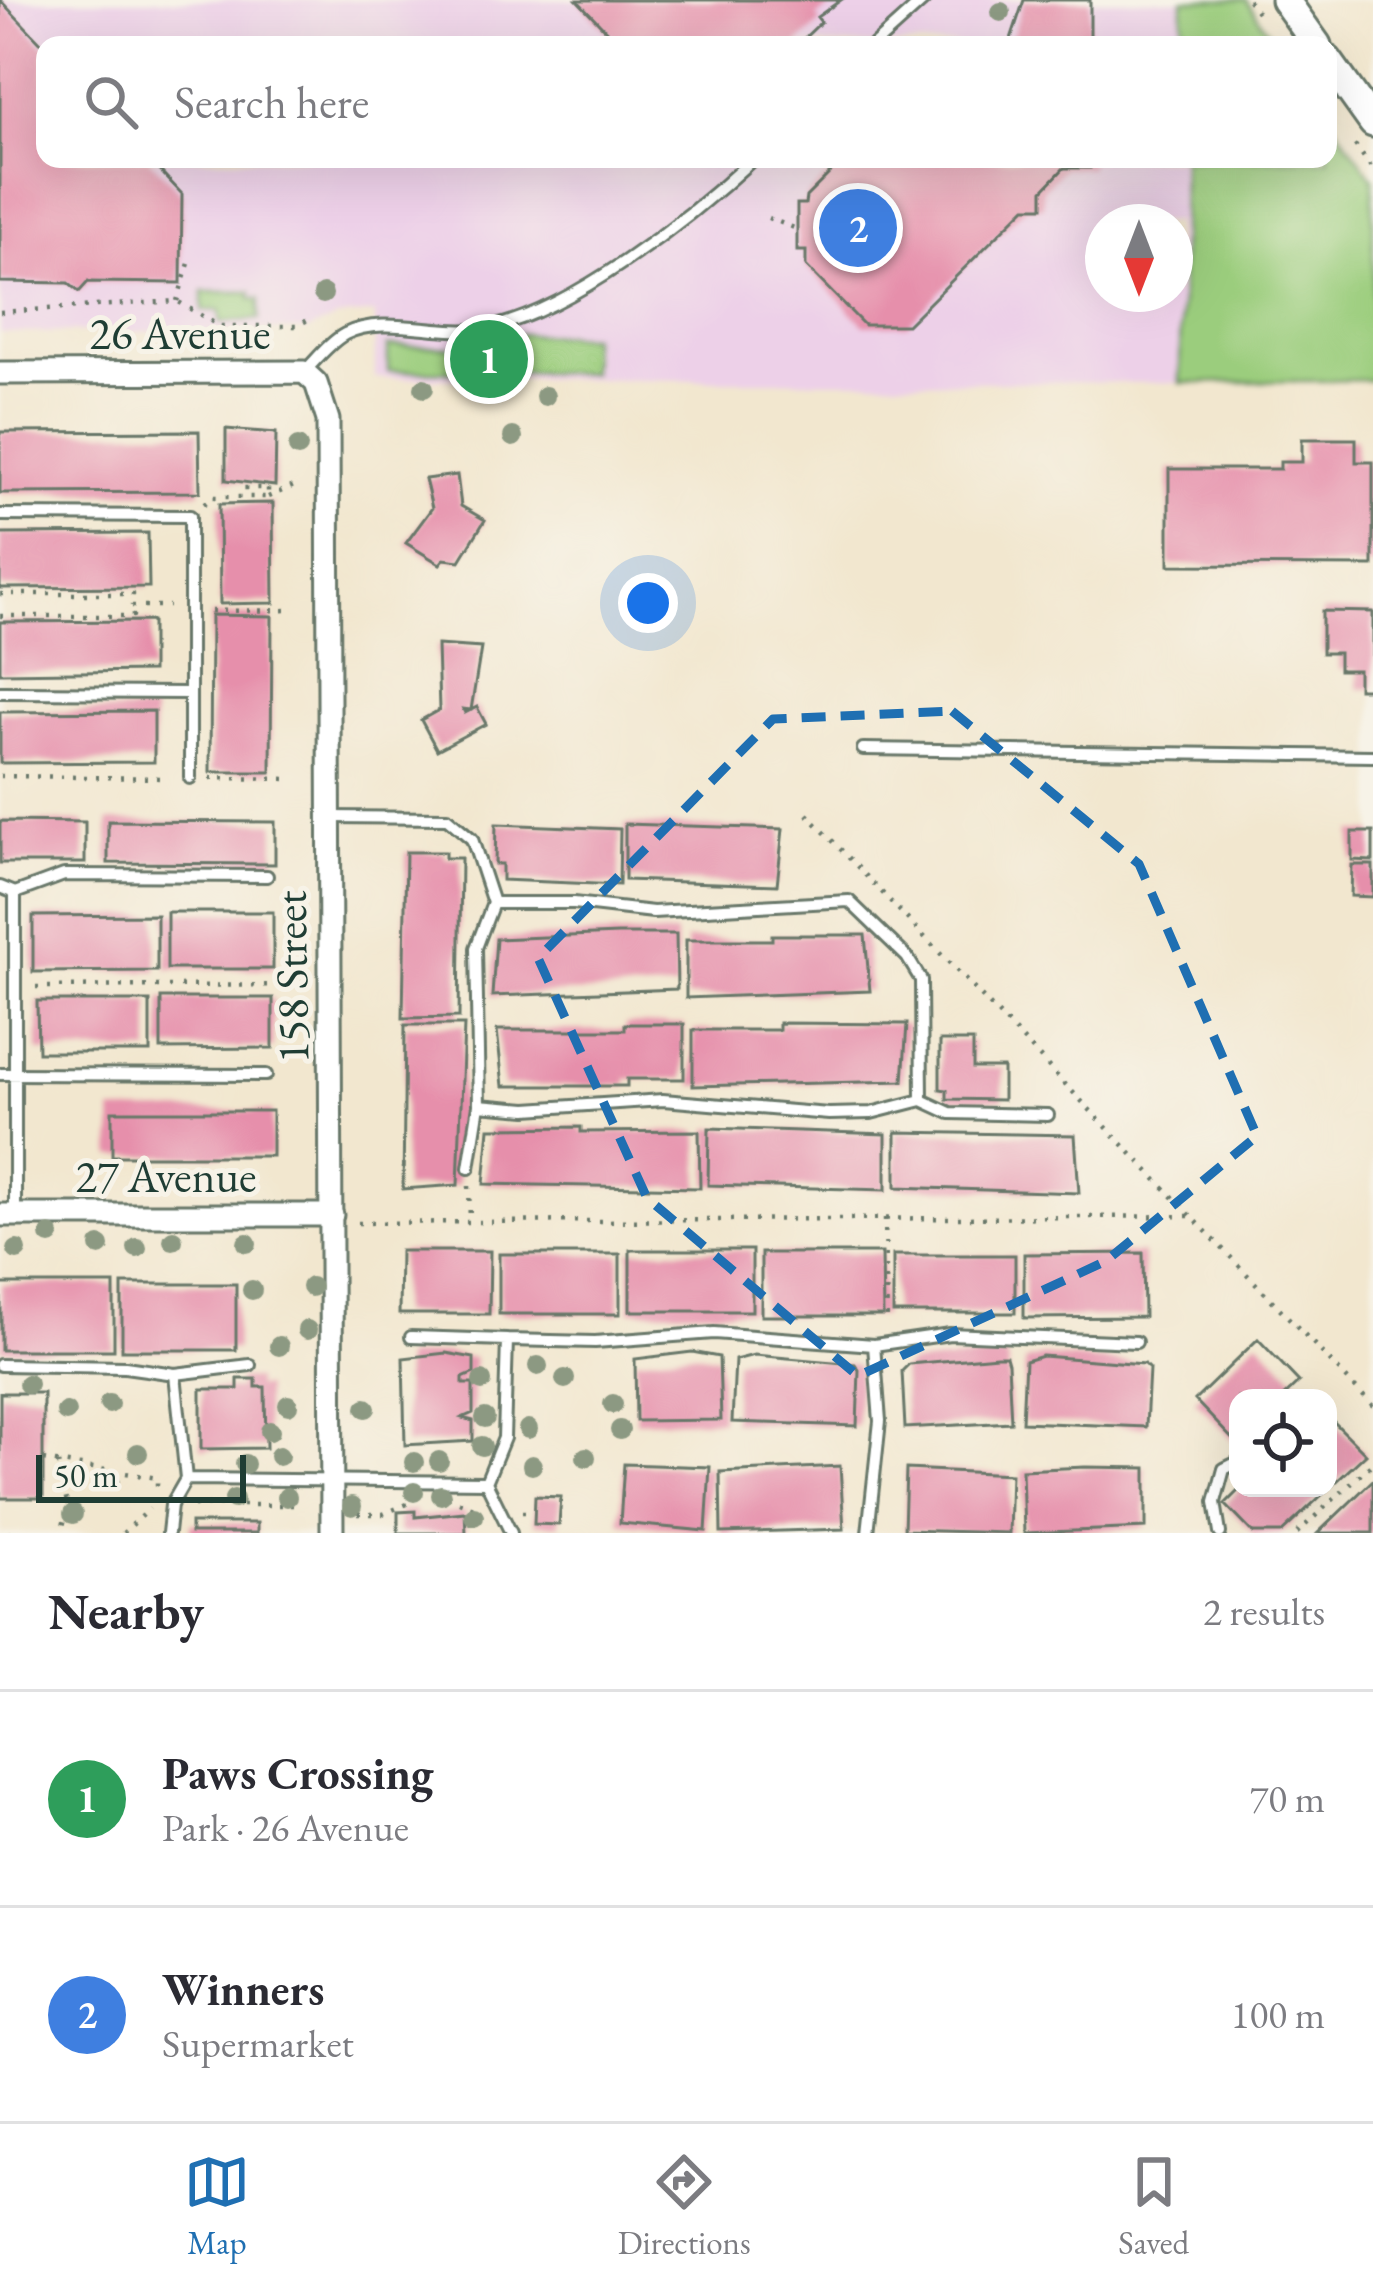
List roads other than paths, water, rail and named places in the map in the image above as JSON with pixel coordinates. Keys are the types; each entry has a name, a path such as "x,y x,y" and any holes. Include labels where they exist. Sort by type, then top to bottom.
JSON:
{"street":[{"path":"1285,0 1311,36"},
{"path":"1337,73 1373,123"},
{"name":"26 Avenue","path":"0,373 304,372 316,382 328,420"},
{"name":"158 Street","path":"328,420 332,1533"},
{"name":"27 Avenue","path":"8,1215 332,1215"}],"lane":[{"path":"884,36 924,0"},
{"path":"304,372 344,334 370,328 483,329 537,309 608,271 703,206 743,168"},
{"path":"0,515 190,516 190,778"},
{"path":"0,692 190,693"},
{"path":"863,749 1373,756"},
{"path":"329,818 447,818 472,839 493,903 476,948 478,1105 469,1168"},
{"path":"0,887 15,892 64,875 267,876"},
{"path":"8,1215 17,1074 15,892"},
{"path":"493,903 574,903 653,912 849,901 907,957 921,980 922,1100"},
{"path":"0,1074 266,1075"},
{"path":"478,1105 527,1109 664,1100 829,1114 871,1113 922,1100 950,1113 1048,1115"},
{"path":"411,1337 595,1342 714,1333 881,1344 950,1334 1136,1342"},
{"path":"507,1340 503,1438 486,1482 511,1533"},
{"path":"868,1533 880,1421 881,1344"},
{"path":"0,1365 125,1367 175,1374 250,1365"},
{"path":"168,1533 171,1505 186,1479 175,1374"},
{"path":"1220,1533 1214,1502 1224,1469 1229,1466"},
{"path":"186,1479 486,1482"}],"place":[{"name":"Winners","path":"858,228"},
{"name":"Paws Crossing","path":"489,359"}]}
